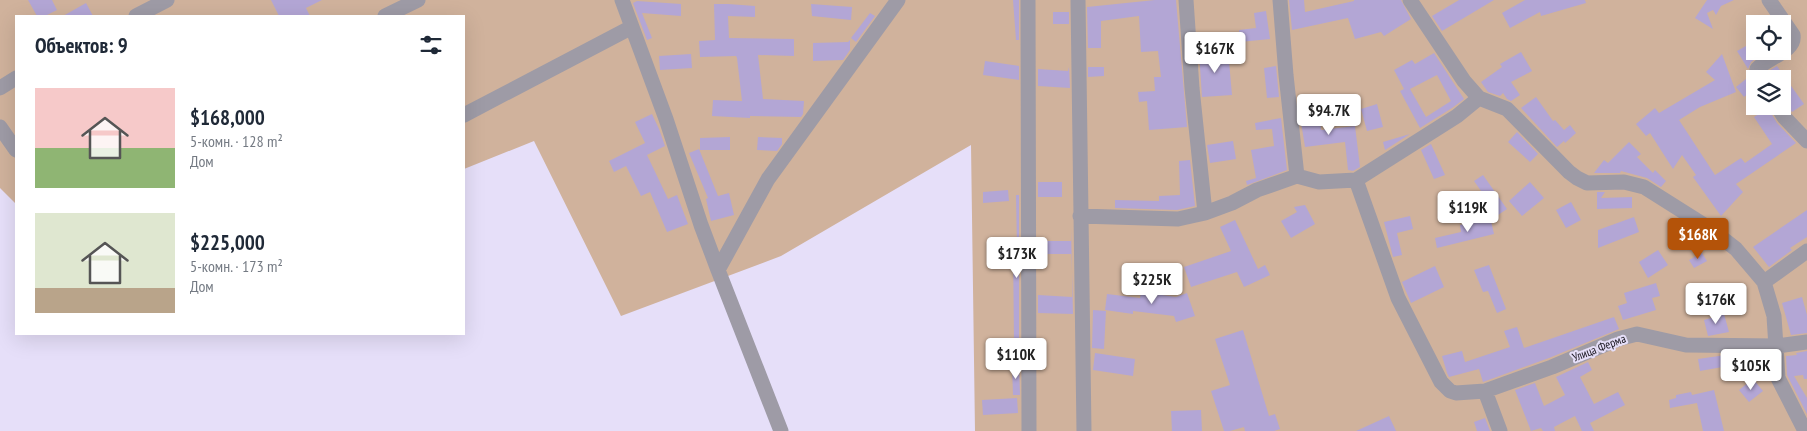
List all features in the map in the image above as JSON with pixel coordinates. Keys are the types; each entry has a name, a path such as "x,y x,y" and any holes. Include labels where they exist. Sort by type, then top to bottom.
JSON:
{"lane":[{"path":"138,15 167,0"},
{"path":"387,15 418,0"},
{"path":"622,0 666,119 701,225 781,431"},
{"path":"718,270 768,179 898,0"},
{"path":"1028,0 1029,431"},
{"path":"1078,0 1084,431"},
{"path":"1186,0 1192,88 1205,213"},
{"path":"1280,0 1297,176"},
{"path":"1410,0 1464,82 1479,98 1507,109 1569,172 1588,183 1624,182 1644,187 1710,228 1736,249 1764,282 1774,316 1778,378 1805,431"},
{"path":"1757,70 1762,63 1800,41 1769,0"},
{"path":"465,114 632,27"},
{"path":"0,88 15,79"},
{"path":"1080,216 1178,219 1205,213 1232,203 1257,190 1297,176 1319,182 1356,180 1457,116 1479,98"},
{"path":"1783,115 1807,141"},
{"path":"0,127 15,149"},
{"name":"Улица Ферма","path":"1356,180 1398,298 1441,382 1450,391 1456,393 1485,391 1552,367 1618,339 1637,334 1686,345 1777,346 1807,342"},
{"path":"1764,282 1807,252"},
{"path":"1485,391 1500,431"}],"shaded area":[{"path":"0,0 1807,0 1807,431 975,431 971,145 781,256 621,316 534,141 465,169 465,15 15,15 15,203 0,188"}],"building":[{"path":"28,0 52,0 57,10 47,15 36,15"},
{"path":"271,0 322,0 306,8 310,15 278,15"},
{"path":"1013,0 1019,0 1019,40 1016,40"},
{"path":"1155,0 1176,0 1187,127 1149,130 1147,101 1139,102 1138,92 1155,91 1154,77 1161,77 1158,51 1141,52 1139,16 1101,21 1101,48 1088,48 1087,7"},
{"path":"1289,0 1304,0 1305,12 1354,0 1401,0 1411,19 1384,36 1381,32 1355,39 1348,18 1292,30"},
{"path":"1459,0 1494,0 1442,31 1432,16"},
{"path":"1525,0 1585,0 1586,3 1541,16 1540,12 1510,28 1502,13"},
{"path":"1707,0 1734,0 1721,6 1716,15 1713,10 1707,13 1713,29 1695,18"},
{"path":"637,1 681,4 681,16 642,13 652,38 647,40 633,3"},
{"path":"86,3 92,15 65,15"},
{"path":"714,4 755,6 755,17 728,16 729,38 794,39 794,56 758,55 763,99 804,101 801,117 750,116 750,118 712,116 713,100 742,101 736,56 700,57 699,41 715,40"},
{"path":"811,4 852,7 851,20 812,16"},
{"path":"1266,11 1270,39 1240,42 1239,30 1256,28 1254,13"},
{"path":"1053,12 1069,12 1069,24 1053,24"},
{"path":"870,13 875,16 856,42 851,38"},
{"path":"850,40 850,50 843,60 813,61 813,43 848,42"},
{"path":"1746,46 1746,60 1754,60 1748,69 1737,51"},
{"path":"1228,50 1232,95 1202,97 1199,52"},
{"path":"1521,52 1532,71 1511,82 1520,95 1511,101 1503,93 1500,96 1488,92 1481,82 1502,67 1500,64"},
{"path":"1434,53 1464,99 1420,128 1400,91 1404,89 1394,70 1412,60 1415,64","holes":["1437,75 1451,101 1426,117 1410,89"]},
{"path":"691,54 692,68 660,70 659,56"},
{"path":"1722,54 1736,92 1700,107 1679,120 1715,175 1741,158 1745,163 1772,144 1754,117 1757,115 1772,115 1777,123 1796,143 1736,184 1743,192 1721,216 1693,177 1696,175 1682,155 1673,169 1650,133 1646,136 1636,124 1655,108 1659,113 1715,80 1706,72"},
{"path":"985,61 1019,66 1019,80 983,75"},
{"path":"1276,66 1279,97 1267,98 1264,68"},
{"path":"1777,66 1780,70 1770,70"},
{"path":"1069,67 1070,88 1038,86 1038,69 1068,71"},
{"path":"1088,67 1104,67 1104,76 1088,77"},
{"path":"1746,79 1746,95 1744,97 1736,87"},
{"path":"1791,86 1804,104 1792,112 1791,111"},
{"path":"1536,97 1553,121 1555,120 1564,130 1570,125 1576,133 1565,143 1564,141 1557,147 1521,108"},
{"path":"1377,104 1383,127 1367,131 1361,109"},
{"path":"1319,108 1321,130 1355,126 1360,167 1353,171 1348,170 1345,142 1305,147 1299,110"},
{"path":"652,114 665,146 647,155 668,199 677,195 688,224 667,232 650,192 641,196 626,166 614,172 609,161 645,143 635,122"},
{"path":"1281,118 1287,170 1247,185 1246,181 1256,178 1251,150 1274,146 1272,129 1256,130 1255,123"},
{"path":"1517,132 1538,154 1530,162 1508,142"},
{"path":"1410,134 1385,150 1383,142"},
{"path":"730,137 730,150 700,150 700,138"},
{"path":"758,137 782,138 782,144 777,151 757,150"},
{"path":"1233,141 1236,159 1210,163 1207,145"},
{"path":"1629,142 1641,154 1637,157 1653,173 1655,170 1666,181 1661,187 1647,178 1621,171 1620,173 1594,173 1604,160 1608,163"},
{"path":"1431,144 1445,175 1434,179 1421,150"},
{"path":"699,149 718,196 729,193 734,215 711,221 706,199 708,198 689,153"},
{"path":"1190,160 1195,206 1177,210 1115,208 1115,200 1159,201 1159,196 1180,195 1179,161"},
{"path":"1483,175 1507,209 1498,215 1474,181"},
{"path":"1038,182 1062,182 1062,197 1038,197"},
{"path":"1530,182 1544,198 1522,216 1509,201"},
{"path":"1008,190 1009,201 983,203 983,192"},
{"path":"1597,192 1605,192 1601,198 1632,197 1632,208 1597,209"},
{"path":"1016,195 1019,195 1019,342 1014,342 1013,248 1017,248"},
{"path":"1571,202 1581,220 1566,228 1556,210"},
{"path":"1305,205 1315,224 1291,238 1281,221 1297,212 1294,207"},
{"path":"1807,210 1807,237 1790,248 1792,250 1769,267 1753,247"},
{"path":"1410,216 1413,229 1397,233 1402,255 1393,257 1384,222"},
{"path":"1490,217 1494,234 1437,248 1435,238 1461,232 1460,225"},
{"path":"1634,217 1639,232 1598,248 1598,230"},
{"path":"1235,220 1258,269 1265,265 1270,275 1244,287 1237,272 1191,287 1184,267 1231,251 1220,227"},
{"path":"1071,229 1072,254 1038,254 1038,241 1071,241"},
{"path":"1658,250 1668,265 1648,278 1639,262"},
{"path":"1702,253 1707,261 1694,268 1689,260"},
{"path":"1489,265 1506,309 1497,313 1488,291 1483,292 1474,270"},
{"path":"1435,266 1444,287 1411,303 1402,282"},
{"path":"1072,272 1073,314 1038,313 1038,295 1072,297"},
{"path":"1656,283 1660,296 1652,298 1656,310 1623,320 1618,306 1627,303 1624,293"},
{"path":"1141,292 1176,297 1187,293 1195,316 1176,322 1174,316 1133,311 1133,314 1105,310 1107,294 1140,298"},
{"path":"1802,297 1807,315 1807,333 1791,335 1782,303"},
{"path":"1093,310 1106,311 1104,349 1092,348"},
{"path":"1724,314 1729,332 1708,336 1704,320"},
{"path":"1614,317 1619,329 1549,358 1483,382 1479,369 1449,377 1442,356 1462,351 1465,362 1510,347 1504,331 1517,327 1524,348"},
{"path":"1243,330 1269,416 1275,414 1280,429 1274,431 1245,431 1244,427 1224,431 1211,391 1230,385 1215,339"},
{"path":"986,348 1018,348 1018,364 986,364"},
{"path":"1807,351 1807,379 1804,379 1803,375 1794,376 1807,398 1807,414 1787,375 1786,356 1797,355 1796,353"},
{"path":"1095,353 1135,359 1133,376 1093,370"},
{"path":"1726,355 1728,366 1700,371 1698,359"},
{"path":"1588,362 1592,370 1580,377 1594,404 1618,392 1625,405 1590,423 1594,431 1582,431 1575,416 1554,427 1555,431 1543,431 1541,428 1531,431 1515,390 1535,383 1544,406 1565,395 1556,377"},
{"path":"1019,365 1020,395 1013,395 1012,366"},
{"path":"1753,379 1763,391 1749,402 1739,390"},
{"path":"1714,390 1724,431 1703,431 1697,403 1670,408 1669,400 1676,398 1676,395 1691,392 1692,395"},
{"path":"1017,398 1018,413 983,415 982,400"},
{"path":"1201,410 1202,431 1172,431 1171,411"},
{"path":"1389,416 1396,431 1356,431"},
{"path":"1485,418 1490,431 1477,431 1474,422"}]}
